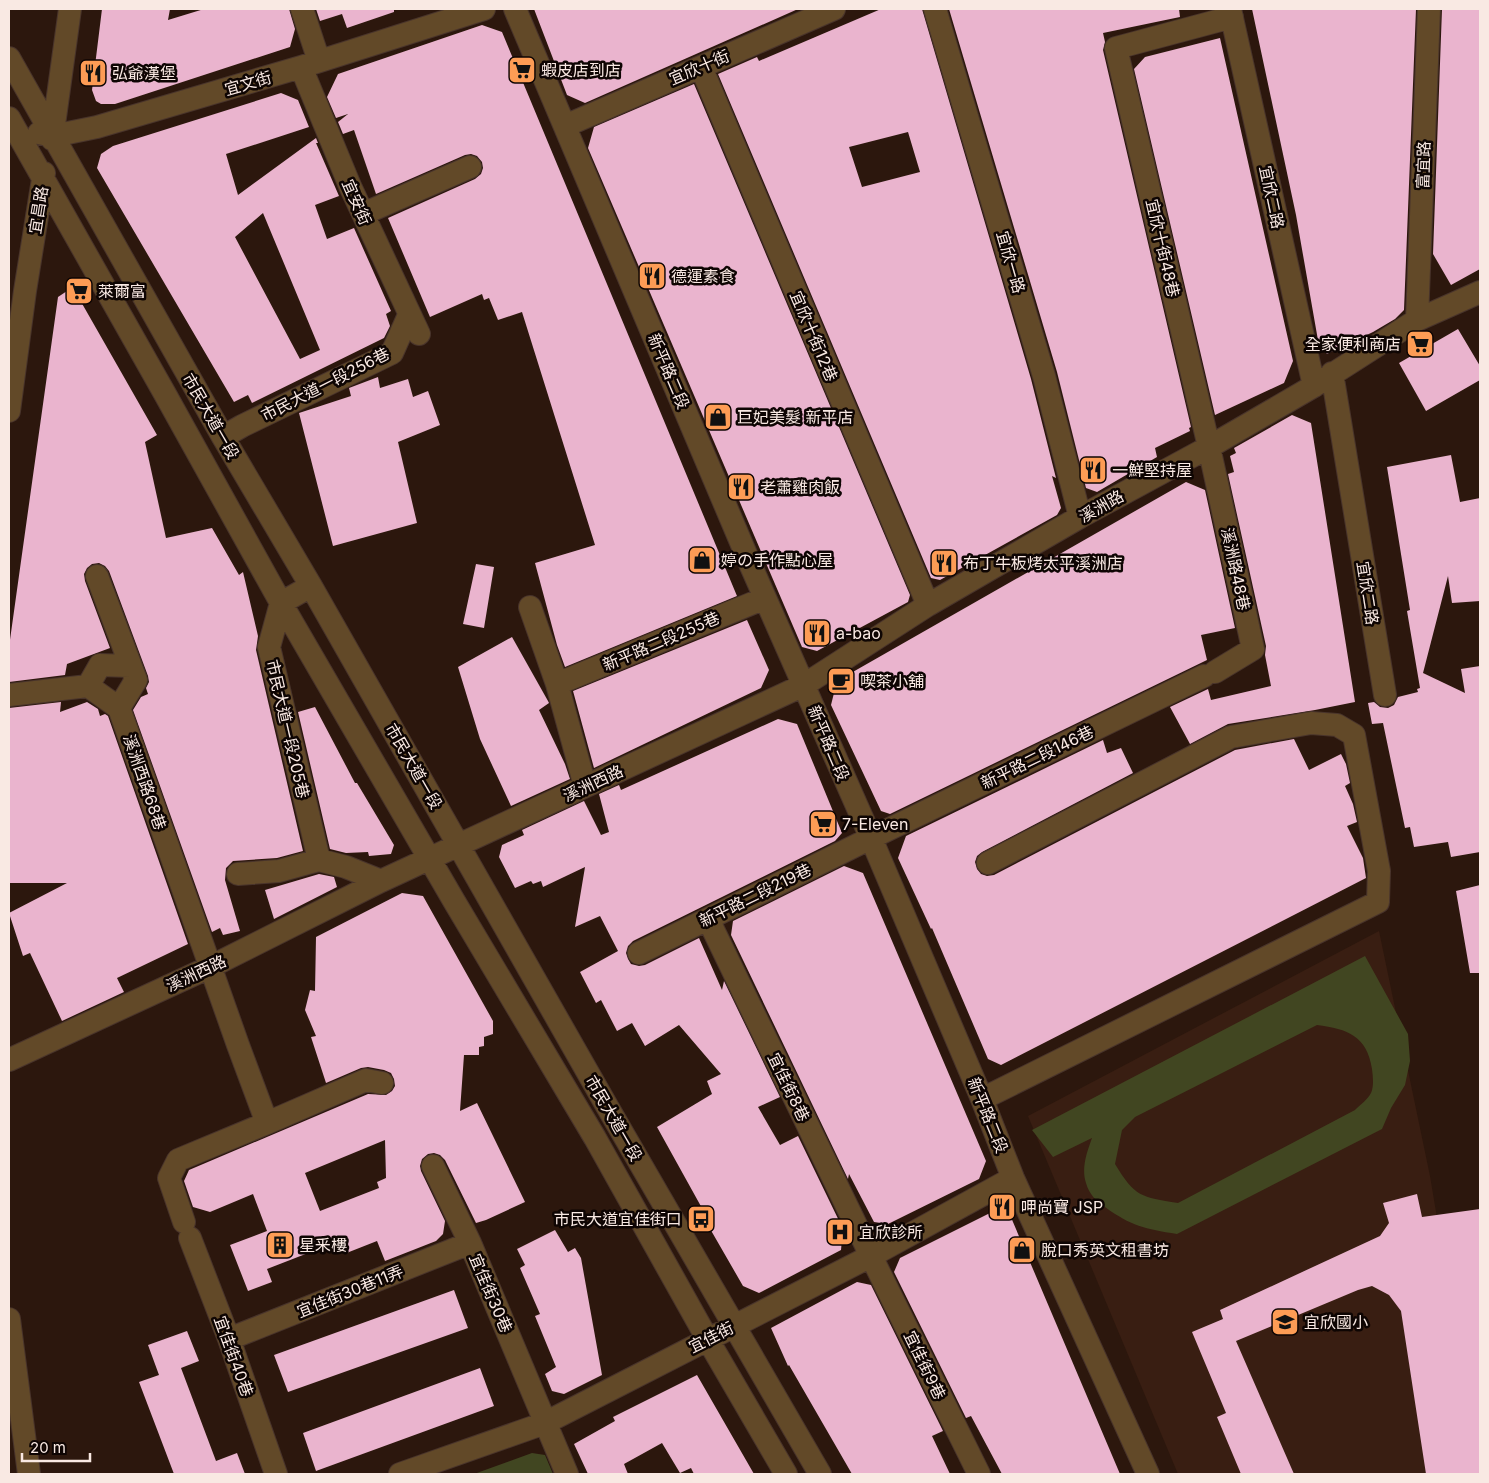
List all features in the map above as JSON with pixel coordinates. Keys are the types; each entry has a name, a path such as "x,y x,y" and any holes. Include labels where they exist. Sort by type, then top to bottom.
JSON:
{"street":[{"name":"宜昌路","path":"9,411 43,178 53,136 70,9"},
{"name":"宜安街","path":"302,9 310,64 363,214 414,325"},
{"name":"宜文街","path":"10,123 53,136 97,128 484,9"},
{"name":"新平路二段","path":"516,9 765,598 982,1099 1013,1178 1148,1474"},
{"name":"宜欣十街","path":"565,126 834,9"},
{"name":"宜欣一路","path":"935,9 1044,376 1080,517"},
{"name":"富宜路","path":"1417,320 1429,9"},
{"name":"宜欣十街48巷","path":"1209,447 1116,48 1231,13"},
{"name":"宜欣二路","path":"1231,13 1323,379 1385,694"},
{"name":"市民大道一段","path":"9,58 222,437 311,586 820,1474"},
{"name":"宜欣十街12巷","path":"701,66 928,605"},
{"name":"市民大道一段","path":"10,123 170,401 281,603 430,860 595,1138 708,1340 786,1474"},
{"path":"363,214 470,167"},
{"name":"溪洲路","path":"804,685 928,605 1080,517 1209,447 1417,320 1479,295"},
{"name":"市民大道一段256巷","path":"222,437 392,353 414,325"},
{"name":"溪洲路48巷","path":"1209,447 1253,650 1210,674"},
{"path":"9,695 88,686 119,708 136,680 97,576"},
{"path":"281,603 311,586"},
{"name":"新平路二段255巷","path":"557,684 765,598"},
{"name":"市民大道一段205巷","path":"281,603 269,646 319,860"},
{"path":"530,608 557,684 585,786"},
{"path":"88,686 100,665 130,666"},
{"name":"新平路二段146巷","path":"870,838 1210,674"},
{"name":"溪洲西路","path":"9,1060 210,967 381,881 430,860 458,845 804,685"},
{"name":"溪洲西路68巷","path":"119,708 210,967 268,1123"},
{"path":"982,1099 1378,902 1379,872 1354,735 1337,725 1311,723 1231,737 988,863"},
{"name":"新平路二段219巷","path":"639,952 870,838"},
{"path":"238,874 279,871 319,860 346,867 381,881"},
{"name":"宜佳街8巷","path":"708,918 871,1256"},
{"name":"宜佳街40巷","path":"276,1474 229,1339 187,1230 170,1178 178,1160 366,1080 382,1083"},
{"name":"宜佳街30巷","path":"432,1166 470,1243 567,1474"},
{"name":"宜佳街","path":"400,1474 545,1423 871,1256 1013,1178"},
{"name":"宜佳街30巷11弄","path":"229,1339 470,1243"},
{"name":"宜佳街9巷","path":"871,1256 979,1474"},
{"path":"9,1319 29,1474"}],"shaded area":[{"name":"宜欣國小","path":"1379,931 1430,1176 1480,1474 1178,1474 1028,1116"}],"green space":[{"path":"1365,956 1408,1034 1410,1061 1405,1085 1391,1108 1382,1129 1177,1234 1131,1223 1102,1205 1093,1197 1087,1187 1084,1172 1085,1160 1092,1138 1053,1157 1032,1130","holes":["1317,1025 1354,1036 1366,1049 1369,1058 1373,1075 1372,1090 1355,1110 1178,1203 1140,1194 1122,1175 1115,1164 1122,1130 1135,1117"]},
{"path":"532,1453 545,1455 553,1474 474,1474"}],"building":[{"path":"102,9 170,9 168,20 204,9 289,9 295,29 290,47 115,104 101,104 96,101 92,90"},
{"path":"316,9 394,9 394,12 347,28 342,14 320,21"},
{"path":"534,9 798,9 585,103 567,95"},
{"path":"881,9 922,9 1031,379 1056,478 1052,476 1061,508 1057,515 940,580 931,578 718,74 757,57 759,61","holes":["908,132 920,172 862,187 849,147"]},
{"path":"949,9 1179,9 1180,17 1103,33 1105,42 1103,50 1191,427 1189,428 1190,431 1155,448 1157,457 1097,492 1086,488 1057,372"},
{"path":"1252,9 1416,9 1404,310 1395,319 1373,332 1327,354 1319,346 1296,215"},
{"path":"1442,9 1480,9 1480,269 1451,285 1433,254"},
{"path":"482,25 502,32 737,596 565,667 557,645 535,563 595,545 522,312 498,320 489,298 484,300 482,294 430,317 388,218 475,179 481,174 482,162 477,156 465,155 376,194 354,130 343,134 338,122 348,114 336,118 327,97 338,74"},
{"path":"1220,38 1293,361 1284,383 1215,415 1134,69 1145,57"},
{"path":"694,84 910,595 908,602 817,651 802,647 588,148 594,127"},
{"path":"281,93 298,100 309,127 226,154 238,195 316,138 318,143 316,143 339,196 315,205 327,239 354,228 391,311 386,314 390,326 384,338 252,403 248,395 234,402 97,168 101,154 113,146","holes":["263,213 320,350 300,359 235,237"]},
{"path":"70,289 76,293 157,435 145,442 166,538 212,528 239,575 243,572 258,636 256,650 303,851 277,858 233,861 226,868 225,880 240,931 223,935 220,928 212,932 133,710 141,697 148,694 146,688 149,682 148,676 109,571 105,566 99,563 92,564 84,574 110,648 67,664 65,675 9,682 9,647 58,297"},
{"path":"1458,329 1480,366 1480,380 1426,411 1399,363"},
{"path":"378,377 380,388 408,379 413,397 428,391 440,425 398,442 417,523 333,546 299,413 351,396 349,388"},
{"path":"1292,415 1311,423 1355,702 1228,724 1190,744 1170,707 1208,689 1211,700 1271,686 1265,655 1266,646 1228,474 1234,472 1230,456 1236,453 1234,448"},
{"path":"1451,455 1460,502 1480,498 1480,601 1452,603 1448,576 1423,673 1465,693 1461,669 1480,666 1480,852 1451,857 1448,842 1414,847 1410,827 1405,828 1383,723 1372,724 1368,703 1374,702 1380,707 1388,708 1394,705 1398,697 1418,692 1417,689 1420,688 1407,611 1410,610 1387,467"},
{"path":"1186,482 1205,490 1235,628 1201,635 1207,660 890,814 881,811 831,705 837,681"},
{"path":"476,564 494,567 484,628 463,624"},
{"path":"747,620 769,670 761,688 594,768 573,691"},
{"path":"512,637 549,703 539,710 565,764 570,779 511,806 480,739 458,667"},
{"path":"61,702 60,712 87,702 98,709 100,716 105,714 108,716 188,944 117,978 124,992 62,1021 30,953 23,956 9,913 67,883 10,883 9,859 9,708"},
{"path":"315,707 355,783 357,783 394,845 391,854 369,856 368,852 346,853 330,849 298,712"},
{"path":"778,719 797,724 842,833 835,841 633,941 628,946 626,953 631,964 645,965 699,938 722,990 724,981 780,1097 758,1107 780,1145 798,1136 843,1229 841,1250 759,1293 743,1286 705,1220 708,1219 657,1127 712,1094 707,1081 721,1074 679,1025 645,1046 632,1023 617,1031 601,1000 596,1003 580,972 618,951 600,916 575,927 585,867 543,887 541,881 533,884 531,881 515,888 499,857 502,845 524,835 522,830 584,801 601,835 609,832 599,794 619,785 621,790"},
{"path":"1294,739 1309,770 1341,754 1346,764 1350,783 1345,786 1353,804 1357,822 1347,826 1363,858 1366,878 1001,1065 988,1059 932,928 898,858 906,836 1103,740 1107,753 1121,748 1133,773 982,852 977,856 975,862 977,869 981,874 987,876 994,875 1235,750"},
{"path":"844,866 863,873 986,1161 979,1179 888,1224 874,1222 849,1174 848,1179 731,935 733,921"},
{"path":"319,874 334,877 337,887 274,919 265,890"},
{"path":"1480,885 1480,973 1470,973 1456,891"},
{"path":"402,893 423,896 493,1021 493,1034 484,1037 484,1046 479,1047 479,1055 464,1055 460,1111 477,1103 525,1202 476,1223 445,1160 440,1155 428,1154 422,1159 421,1171 445,1221 443,1234 436,1241 385,1261 377,1241 344,1254 339,1241 267,1269 272,1282 248,1291 230,1245 267,1231 253,1194 210,1212 193,1207 184,1181 189,1170 368,1094 386,1095 395,1086 391,1073 368,1067 361,1068 326,1083 311,1037 316,1036 305,1010 310,990 315,991 316,937","holes":["385,1140 386,1178 377,1182 379,1188 320,1211 305,1173"]},
{"path":"1417,1194 1422,1217 1480,1209 1480,1474 1426,1474 1401,1311 1389,1295 1372,1286 1358,1290 1236,1341 1294,1474 1241,1474 1217,1417 1226,1413 1192,1332 1223,1319 1220,1310 1380,1236 1389,1223 1383,1203"},
{"path":"998,1209 1010,1215 1120,1474 1002,1474 971,1416 966,1418 894,1272 900,1258"},
{"path":"555,1230 568,1252 575,1248 581,1258 602,1375 564,1394 552,1391 545,1374 556,1367 535,1316 540,1314 520,1268 525,1265 517,1249"},
{"path":"857,1282 871,1285 943,1431 932,1436 950,1474 852,1474 788,1366 771,1328"},
{"path":"454,1290 468,1328 288,1392 274,1355"},
{"path":"187,1331 199,1361 181,1368 216,1461 237,1453 245,1474 174,1474 139,1382 159,1375 148,1345"},
{"path":"480,1368 494,1406 316,1471 303,1433"},
{"path":"697,1375 754,1474 694,1474 691,1468 680,1473 662,1443 624,1464 628,1474 588,1474 574,1444 615,1421 613,1417"}],"place":[{"name":"蝦皮店到店","path":"522,70"},
{"name":"弘爺漢堡","path":"93,73"},
{"name":"德運素食","path":"652,276"},
{"name":"萊爾富","path":"79,291"},
{"name":"全家便利商店","path":"1420,344"},
{"name":"巨妃美髮 新平店","path":"718,417"},
{"name":"一鮮堅持屋","path":"1093,470"},
{"name":"老蕭雞肉飯","path":"741,487"},
{"name":"婷の手作點心屋","path":"702,560"},
{"name":"布丁牛板烤太平溪洲店","path":"944,563"},
{"name":"a-bao","path":"817,633"},
{"name":"喫茶小舖","path":"841,681"},
{"name":"7-Eleven","path":"823,824"},
{"name":"呷尚寶 JSP","path":"1002,1207"},
{"name":"市民大道宜佳街口","path":"701,1219"},
{"name":"宜欣診所","path":"840,1232"},
{"name":"星釆樓","path":"280,1245"},
{"name":"脫口秀英文租書坊","path":"1022,1250"},
{"name":"宜欣國小","path":"1285,1322"}]}
